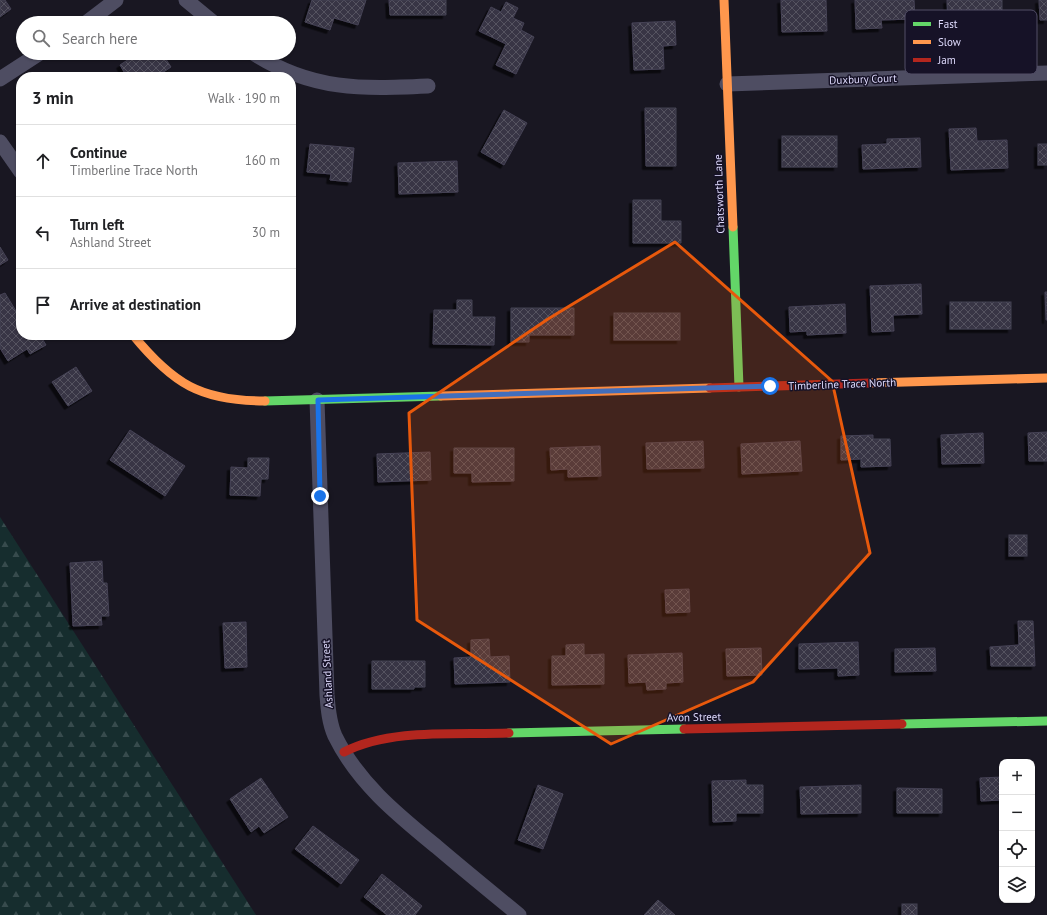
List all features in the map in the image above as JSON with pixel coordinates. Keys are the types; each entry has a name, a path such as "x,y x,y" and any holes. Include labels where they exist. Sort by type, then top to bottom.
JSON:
{"street":[{"path":"95,16 116,0"},
{"path":"186,0 205,16"},
{"name":"Chatsworth Lane","path":"724,0 739,387"},
{"path":"0,79 29,60"},
{"path":"266,60 290,72"},
{"name":"Duxbury Court","path":"1037,73 1047,73"},
{"path":"296,74 332,85 366,89 428,86"},
{"name":"Duxbury Court","path":"727,84 1018,74"},
{"path":"0,142 16,165"},
{"name":"Timberline Trace North","path":"137,340 152,360 177,381 194,390 232,400 318,400 1047,378"},
{"name":"Ashland Street","path":"318,400 327,694 329,715 335,735 344,752 367,784 392,810 519,915"},
{"name":"Avon Street","path":"344,752 362,743 398,736 1047,721"}],"highlighted area":[{"path":"675,242 832,381 870,553 753,682 611,744 417,620 409,413 548,319"}],"green space":[{"path":"0,517 256,915 0,915"}],"building":[{"path":"0,0 5,0 11,9 0,17"},
{"path":"312,0 366,0 358,25 334,18 330,30 305,22"},
{"path":"389,0 446,0 446,15 390,15"},
{"path":"781,0 826,0 827,31 782,32"},
{"path":"855,0 914,0 915,10 905,10 905,19 881,20 882,28 856,29"},
{"path":"947,0 1002,0 1002,10 947,10"},
{"path":"1039,0 1047,0 1047,20 1040,20"},
{"path":"506,2 518,8 513,18 524,23 521,30 534,37 516,74 496,65 506,44 479,31 491,7 501,12"},
{"path":"675,21 676,45 663,46 664,69 634,70 632,23"},
{"path":"128,60 166,60 171,67 164,72 124,72 120,65"},
{"path":"645,108 676,108 676,166 646,166"},
{"path":"504,110 527,123 504,165 481,152"},
{"path":"976,128 977,141 1007,140 1008,168 951,170 949,129"},
{"path":"782,136 837,136 837,167 782,167"},
{"path":"920,138 921,167 863,169 862,145 887,144 887,139"},
{"path":"310,144 354,148 351,182 330,180 331,174 307,172"},
{"path":"1038,144 1047,144 1047,165 1038,165"},
{"path":"457,161 458,192 399,194 398,163"},
{"path":"633,200 661,200 661,221 681,221 681,243 633,243"},
{"path":"0,247 8,260 0,265"},
{"path":"921,284 922,314 893,315 894,331 872,332 870,286"},
{"path":"1045,292 1047,292 1047,320 1046,320"},
{"path":"5,293 16,311 16,340 43,340 46,345 30,354 27,349 8,361 0,348 0,295"},
{"path":"457,300 472,300 472,317 495,317 494,345 433,344 434,310 457,310"},
{"path":"950,302 1011,302 1011,329 950,329"},
{"path":"845,304 846,333 807,335 807,331 790,332 789,307"},
{"path":"511,308 574,308 574,335 529,335 529,342 511,342"},
{"path":"614,313 680,313 680,340 614,340"},
{"path":"76,367 92,391 68,406 52,382"},
{"path":"130,430 185,466 165,496 110,460"},
{"path":"1047,432 1047,461 1029,461 1028,433"},
{"path":"983,433 984,463 942,464 941,435"},
{"path":"873,435 873,439 890,439 891,466 861,467 861,459 841,460 841,436"},
{"path":"703,441 704,468 647,469 646,443"},
{"path":"800,441 802,471 742,474 741,444"},
{"path":"600,446 601,476 568,477 568,469 551,470 550,448"},
{"path":"454,448 514,448 514,481 472,482 472,473 454,473"},
{"path":"430,452 431,480 378,482 377,454"},
{"path":"248,458 269,458 268,479 261,479 260,496 230,495 231,467 248,468"},
{"path":"1009,535 1027,535 1027,556 1009,556"},
{"path":"102,561 103,583 107,583 109,616 101,616 102,625 73,626 70,563"},
{"path":"689,589 690,612 666,613 665,590"},
{"path":"1018,621 1033,621 1035,666 991,666 990,647 1019,645"},
{"path":"246,622 247,667 225,668 223,623"},
{"path":"489,639 490,657 509,656 510,682 455,684 454,658 471,657 471,640"},
{"path":"858,642 859,675 838,676 838,668 799,669 799,644"},
{"path":"584,644 584,655 604,654 604,684 552,685 552,656 566,656 566,645"},
{"path":"761,648 762,675 727,676 726,649"},
{"path":"935,648 936,671 895,672 895,649"},
{"path":"682,653 683,682 666,683 666,689 647,690 646,682 629,683 628,655"},
{"path":"372,661 425,661 425,687 414,687 414,689 372,689"},
{"path":"999,777 999,800 981,801 980,778"},
{"path":"261,778 288,817 264,833 259,826 251,832 230,799"},
{"path":"746,780 746,785 763,785 763,813 736,813 736,821 713,822 712,781"},
{"path":"538,785 563,794 543,849 518,840"},
{"path":"861,785 861,813 801,814 800,787"},
{"path":"897,788 942,789 942,813 897,813"},
{"path":"313,826 359,860 341,884 295,849"},
{"path":"382,874 422,906 415,915 387,915 364,897"},
{"path":"658,900 675,915 644,915"},
{"path":"902,904 917,904 917,915 902,915"}],"traffic: fast":[{"path":"733,227 739,387"},
{"path":"265,401 441,396"},
{"path":"902,724 1047,721"},
{"path":"509,733 684,729"}],"traffic: slow":[{"path":"724,0 733,227"},
{"path":"137,340 162,366 175,377 190,386 223,398 265,401"},
{"path":"870,383 1047,378"},
{"path":"441,396 710,388"}],"traffic: jam":[{"path":"710,388 870,383"},
{"path":"684,729 902,724"},
{"path":"344,752 362,744 403,736 424,734 509,733"}],"route":[{"path":"320,496 318,400 770,386"}]}
